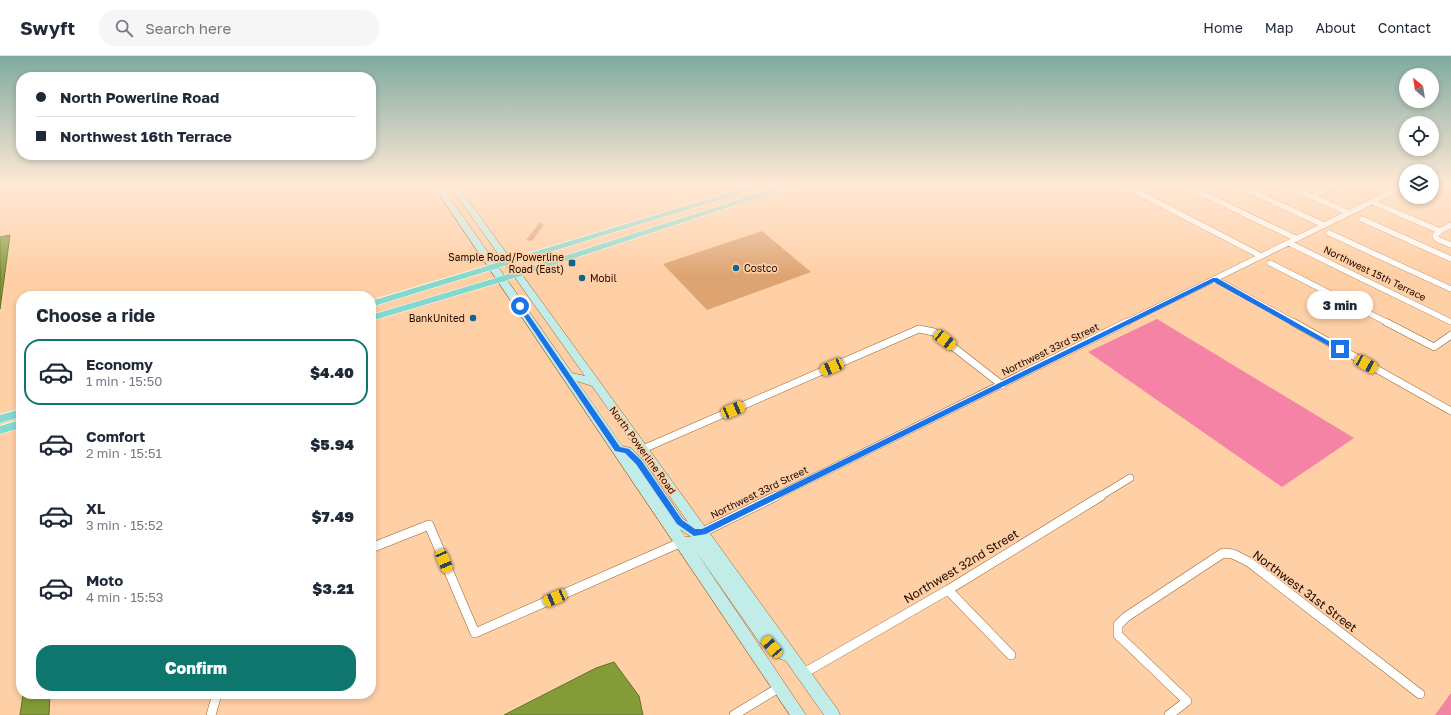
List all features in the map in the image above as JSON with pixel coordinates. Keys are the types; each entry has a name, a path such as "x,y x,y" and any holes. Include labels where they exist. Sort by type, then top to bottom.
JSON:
{"main road":[{"name":"North Powerline Road","path":"458,216 799,715"},
{"name":"North Powerline Road","path":"475,216 833,715"},
{"path":"376,302 662,216"},
{"path":"376,317 502,279 698,216"},
{"path":"567,376 579,378 596,384"},
{"path":"0,419 16,414"},
{"path":"0,430 16,425"},
{"path":"617,450 627,451 638,462 679,522 694,533 703,532"},
{"path":"682,542 694,542 699,547 765,638 778,652 792,657"}],"street":[{"path":"1183,216 1261,256"},
{"path":"1249,216 1297,239"},
{"path":"1304,216 1324,225"},
{"name":"Northwest 33rd Street","path":"703,532 1343,216"},
{"path":"1404,216 1440,231"},
{"path":"1362,219 1451,259"},
{"path":"1451,225 1440,231 1435,236 1437,239 1451,245"},
{"path":"1329,233 1451,289"},
{"name":"Northwest 15th Terrace","path":"1289,243 1451,322"},
{"path":"1270,263 1434,347 1451,335"},
{"path":"1215,279 1451,411"},
{"path":"643,449 919,329 934,332 1002,384"},
{"name":"Northwest 32nd Street","path":"804,673 948,590 1130,478"},
{"path":"376,546 429,525 475,633 682,542"},
{"name":"Northwest 31st Street","path":"1169,715 1187,701 1118,635 1118,625 1126,617 1222,553 1233,554 1249,562 1420,694"},
{"path":"948,590 1011,655"},
{"path":"734,715 780,687"},
{"path":"211,715 216,699"}],"shaded area":[{"path":"10,235 0,309 0,237"},
{"path":"1157,319 1354,438 1282,487 1088,352"},
{"path":"614,662 639,696 643,715 504,715 596,668"},
{"path":"1451,693 1451,715 1435,715"},
{"path":"22,699 50,699 49,715 20,715"}],"building":[{"path":"540,222 544,225 532,241 526,240"},
{"name":"Costco","path":"762,231 811,272 707,310 663,264"}],"place":[{"name":"Sample Road/Powerline Road (East)","path":"572,263"},
{"name":"Costco","path":"736,268"},
{"name":"Mobil","path":"582,278"},
{"name":"BankUnited","path":"473,318"}],"route":[{"path":"520,306 617,450 627,451 634,457 679,522 686,529 694,533 703,532 1215,279 1340,349"}]}
